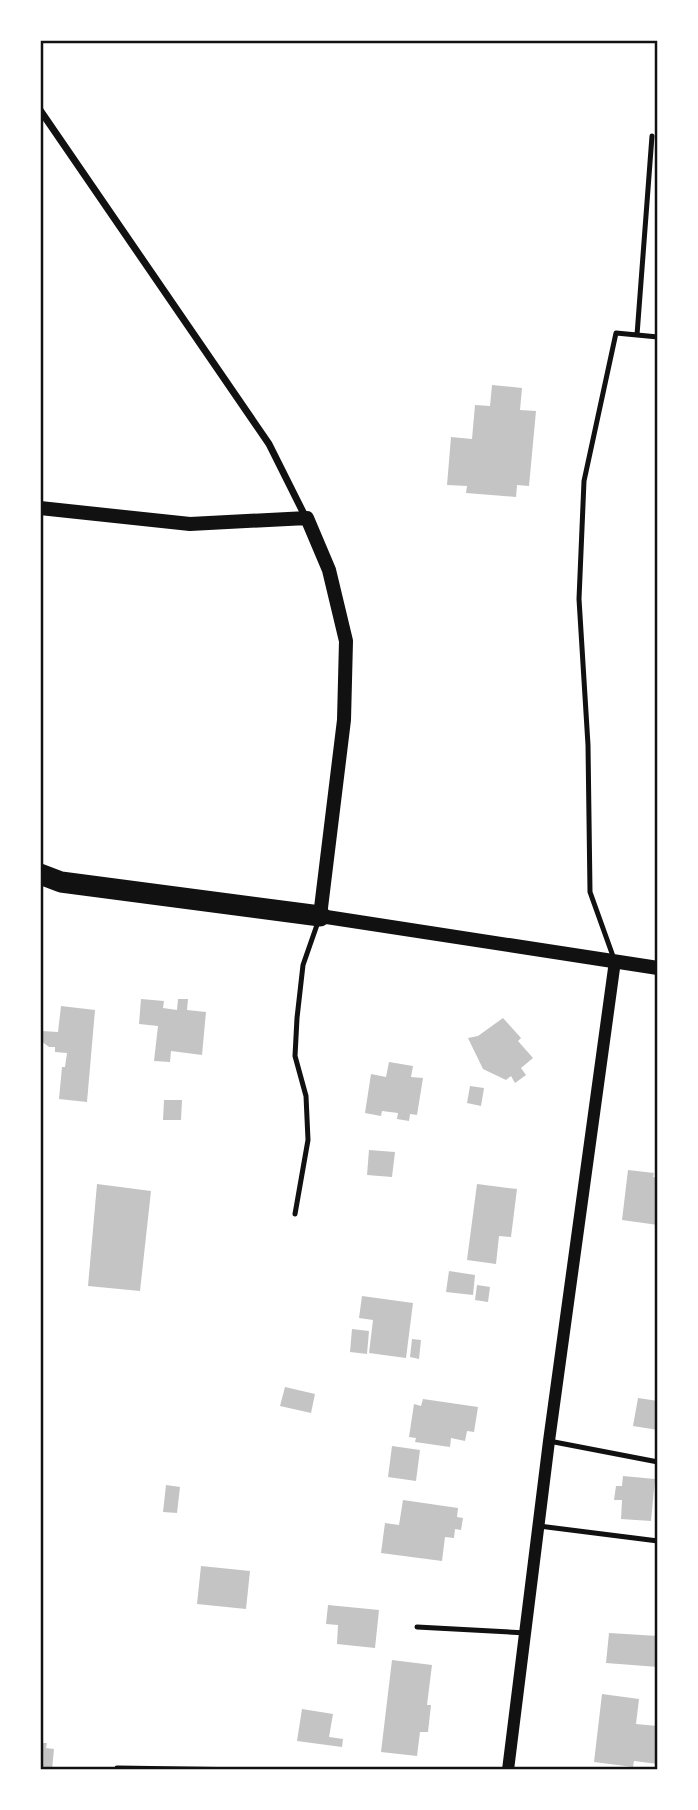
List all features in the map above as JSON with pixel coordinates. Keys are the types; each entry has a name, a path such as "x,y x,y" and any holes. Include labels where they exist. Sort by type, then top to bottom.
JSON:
{"highway":[{"path":"40,874 50,884 320,916"}],"main road":[{"path":"40,509 190,524 307,518 329,570 346,641 344,720 320,916 658,968"}],"street":[{"path":"40,110 269,444 307,518"},
{"path":"508,1770 615,961"}],"lane":[{"path":"637,335 652,136"},
{"path":"615,961 590,891 588,745 579,600 584,481 616,333 658,337"},
{"path":"295,1214 308,1140 306,1096 295,1056 297,1018 303,965 320,916"},
{"path":"550,1441 658,1462"},
{"path":"540,1526 658,1541"},
{"path":"417,1627 526,1633"},
{"path":"117,1768 251,1770"}],"building":[{"path":"492,385 522,388 520,410 536,411 529,486 517,485 516,497 466,493 467,486 447,485 451,437 472,439 475,405 490,406"},
{"path":"141,999 164,1001 163,1008 177,1010 178,999 188,999 187,1010 206,1012 202,1055 171,1051 170,1062 154,1061 158,1026 139,1024"},
{"path":"61,1006 95,1010 87,1102 59,1099 62,1067 65,1067 67,1053 55,1052 55,1047 49,1047 41,1041 42,1031 58,1032"},
{"path":"503,1018 521,1038 518,1041 533,1058 521,1068 526,1075 515,1083 511,1076 506,1080 483,1069 468,1038 478,1036"},
{"path":"389,1062 413,1066 411,1077 423,1078 417,1115 410,1114 409,1121 397,1119 398,1113 382,1111 381,1116 365,1113 371,1074 386,1077"},
{"path":"470,1086 484,1088 481,1106 467,1103"},
{"path":"164,1100 182,1100 181,1120 163,1120"},
{"path":"369,1150 395,1152 392,1177 367,1175"},
{"path":"628,1170 654,1173 653,1177 658,1178 658,1225 622,1220"},
{"path":"97,1184 151,1191 140,1291 88,1286"},
{"path":"477,1184 517,1189 511,1237 499,1236 496,1264 467,1260"},
{"path":"449,1271 475,1275 473,1295 446,1292"},
{"path":"477,1285 490,1287 488,1302 475,1300"},
{"path":"362,1296 413,1303 406,1358 369,1353 373,1320 359,1318"},
{"path":"352,1329 369,1331 367,1354 350,1352"},
{"path":"412,1339 421,1340 419,1359 410,1357"},
{"path":"285,1387 315,1394 311,1413 280,1406"},
{"path":"638,1398 658,1401 658,1430 633,1426"},
{"path":"423,1399 478,1407 474,1432 467,1431 465,1441 451,1438 450,1447 415,1442 416,1438 409,1437 414,1404 421,1406"},
{"path":"392,1446 420,1450 416,1481 388,1477"},
{"path":"623,1476 655,1479 651,1521 621,1519 622,1500 614,1500 616,1486 622,1486"},
{"path":"166,1485 180,1487 177,1513 163,1512"},
{"path":"403,1500 458,1508 457,1517 463,1518 461,1530 455,1529 454,1538 445,1537 442,1561 381,1553 385,1523 399,1525"},
{"path":"201,1566 250,1571 246,1609 197,1604"},
{"path":"328,1605 379,1610 375,1648 337,1644 338,1625 326,1624"},
{"path":"609,1633 658,1636 658,1667 606,1663"},
{"path":"392,1660 432,1665 427,1705 431,1705 428,1732 420,1732 417,1756 381,1752"},
{"path":"602,1694 639,1699 636,1724 658,1726 658,1764 634,1761 633,1767 594,1762"},
{"path":"302,1709 333,1714 329,1737 343,1739 342,1747 297,1741"},
{"path":"40,1743 47,1743 46,1748 54,1749 52,1770 40,1770"}]}
